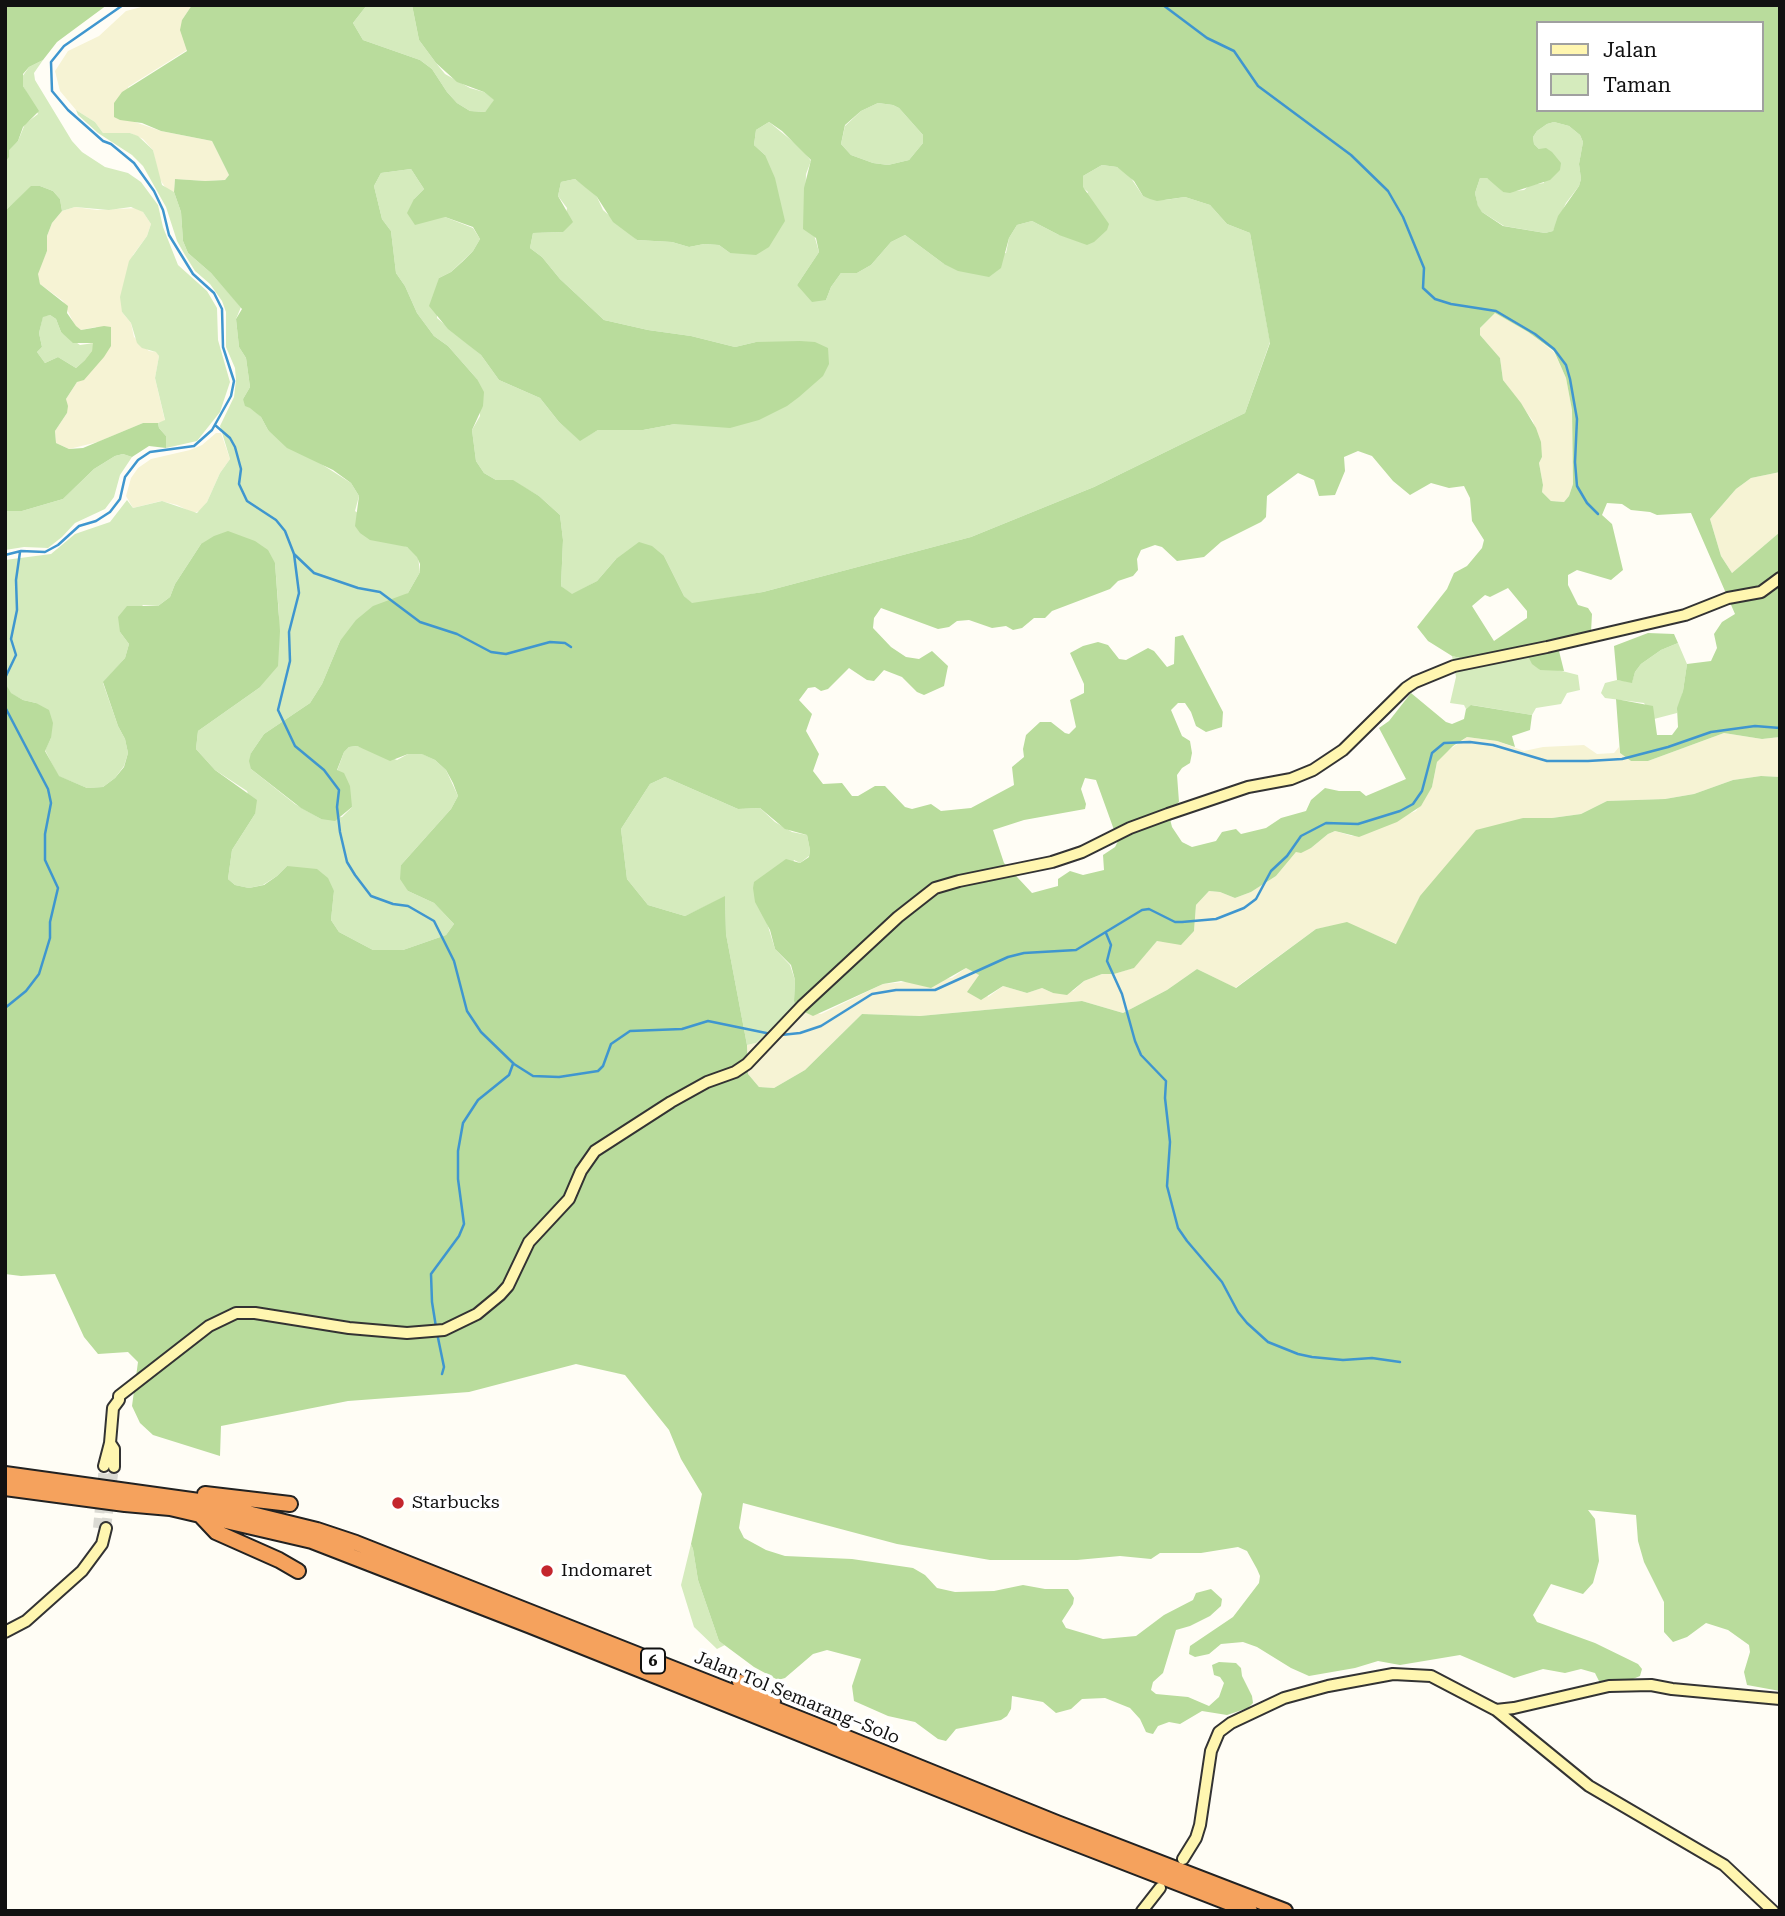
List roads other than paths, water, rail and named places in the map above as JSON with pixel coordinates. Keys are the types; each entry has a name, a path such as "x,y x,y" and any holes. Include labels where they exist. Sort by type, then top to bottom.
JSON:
{"highway":[{"name":"Jalan Tol Semarang–Solo","path":"5,1474 174,1496 317,1530 356,1543 1057,1824 1284,1911"},
{"name":"Jalan Tol Semarang–Solo","path":"5,1488 170,1508 312,1541 1250,1911"},
{"path":"141,1492 172,1491 290,1504"},
{"path":"200,1514 216,1532 298,1572"},
{"path":"740,1682 813,1724"},
{"path":"874,1772 904,1775"}],"street":[{"path":"109,1466 113,1408 119,1396 209,1326 236,1313 255,1313 373,1331 407,1333 444,1330 477,1314 508,1286 529,1242 569,1199 581,1171 595,1151 671,1102 707,1082 735,1072 757,1055 787,1021 898,917 935,888 1052,862 1082,852 1130,828 1178,810 1248,786 1291,779 1313,770 1343,750 1406,688 1454,666 1685,615 1728,598 1760,592 1780,578"},
{"path":"5,1632 26,1621 82,1571 99,1547 97,1543 102,1528"},
{"path":"1182,1859 1196,1838 1200,1825 1214,1739 1231,1723 1284,1698 1328,1686 1393,1674 1431,1676 1496,1710 1589,1786 1724,1865 1773,1911"},
{"path":"1496,1710 1609,1686 1651,1685 1780,1699"},
{"path":"1508,1720 1514,1708"},
{"path":"1142,1911 1160,1888"}],"waterway":[{"path":"5,555 21,551 45,552 58,545 79,526 96,521 110,512 120,499 125,477 138,460 150,452 194,446 212,430 231,396 234,381 223,347 222,309 214,293 193,274 169,235 163,210 154,191 134,163 111,144 103,141 68,110 52,91 51,62 64,46 123,5"},
{"path":"1163,5 1207,38 1234,51 1258,86 1351,155 1388,191 1403,217 1424,268 1423,288 1435,299 1496,311 1535,334 1554,349 1566,365 1577,419 1577,486 1587,503 1598,514"},
{"path":"215,425 230,438 235,447 241,469 239,484 247,501 276,520 285,531 294,554 299,593 289,632 290,661 278,710 295,746 324,770 339,790 337,807 340,832 347,862 355,875 371,896 408,906 434,921 454,961 467,1011 481,1032 514,1064 533,1076 559,1077 598,1071 603,1066 611,1044 630,1031 682,1029 708,1021 771,1034"},
{"path":"5,678 16,655 11,639 17,610 16,580 20,552"},
{"path":"294,554 314,573 358,588 380,592 420,622 457,634 491,652 506,654 550,642 565,643 571,647"},
{"path":"5,707 48,789 51,803 45,834 45,860 58,888 50,922 50,938 39,974 26,991 5,1008"},
{"path":"781,1035 800,1033 821,1026 872,994 896,990 935,990 1008,957 1024,953 1076,950 1142,910 1149,909 1175,922 1182,922 1216,919 1244,908 1256,899 1271,871 1287,856 1301,836 1326,823 1358,824 1400,811 1413,804 1422,791 1432,753 1444,743 1493,745 1547,761 1588,761 1622,759 1711,732 1755,726 1780,728"},
{"path":"1106,933 1111,945 1107,961 1122,994 1135,1041 1141,1055 1166,1081 1165,1098 1170,1142 1167,1186 1178,1228 1222,1282 1238,1312 1268,1342 1312,1357 1343,1360 1372,1358 1400,1362"},
{"path":"436,1327 431,1274 459,1236 464,1224 458,1179 458,1151 463,1123 478,1100 509,1075 513,1064"},
{"path":"437,1333 444,1367 442,1374"}],"tunnel":[{"path":"98,1528 104,1466"},
{"path":"106,1528 114,1467"}],"place":[{"name":"Starbucks","path":"398,1503"},
{"name":"Indomaret","path":"547,1571"}]}
